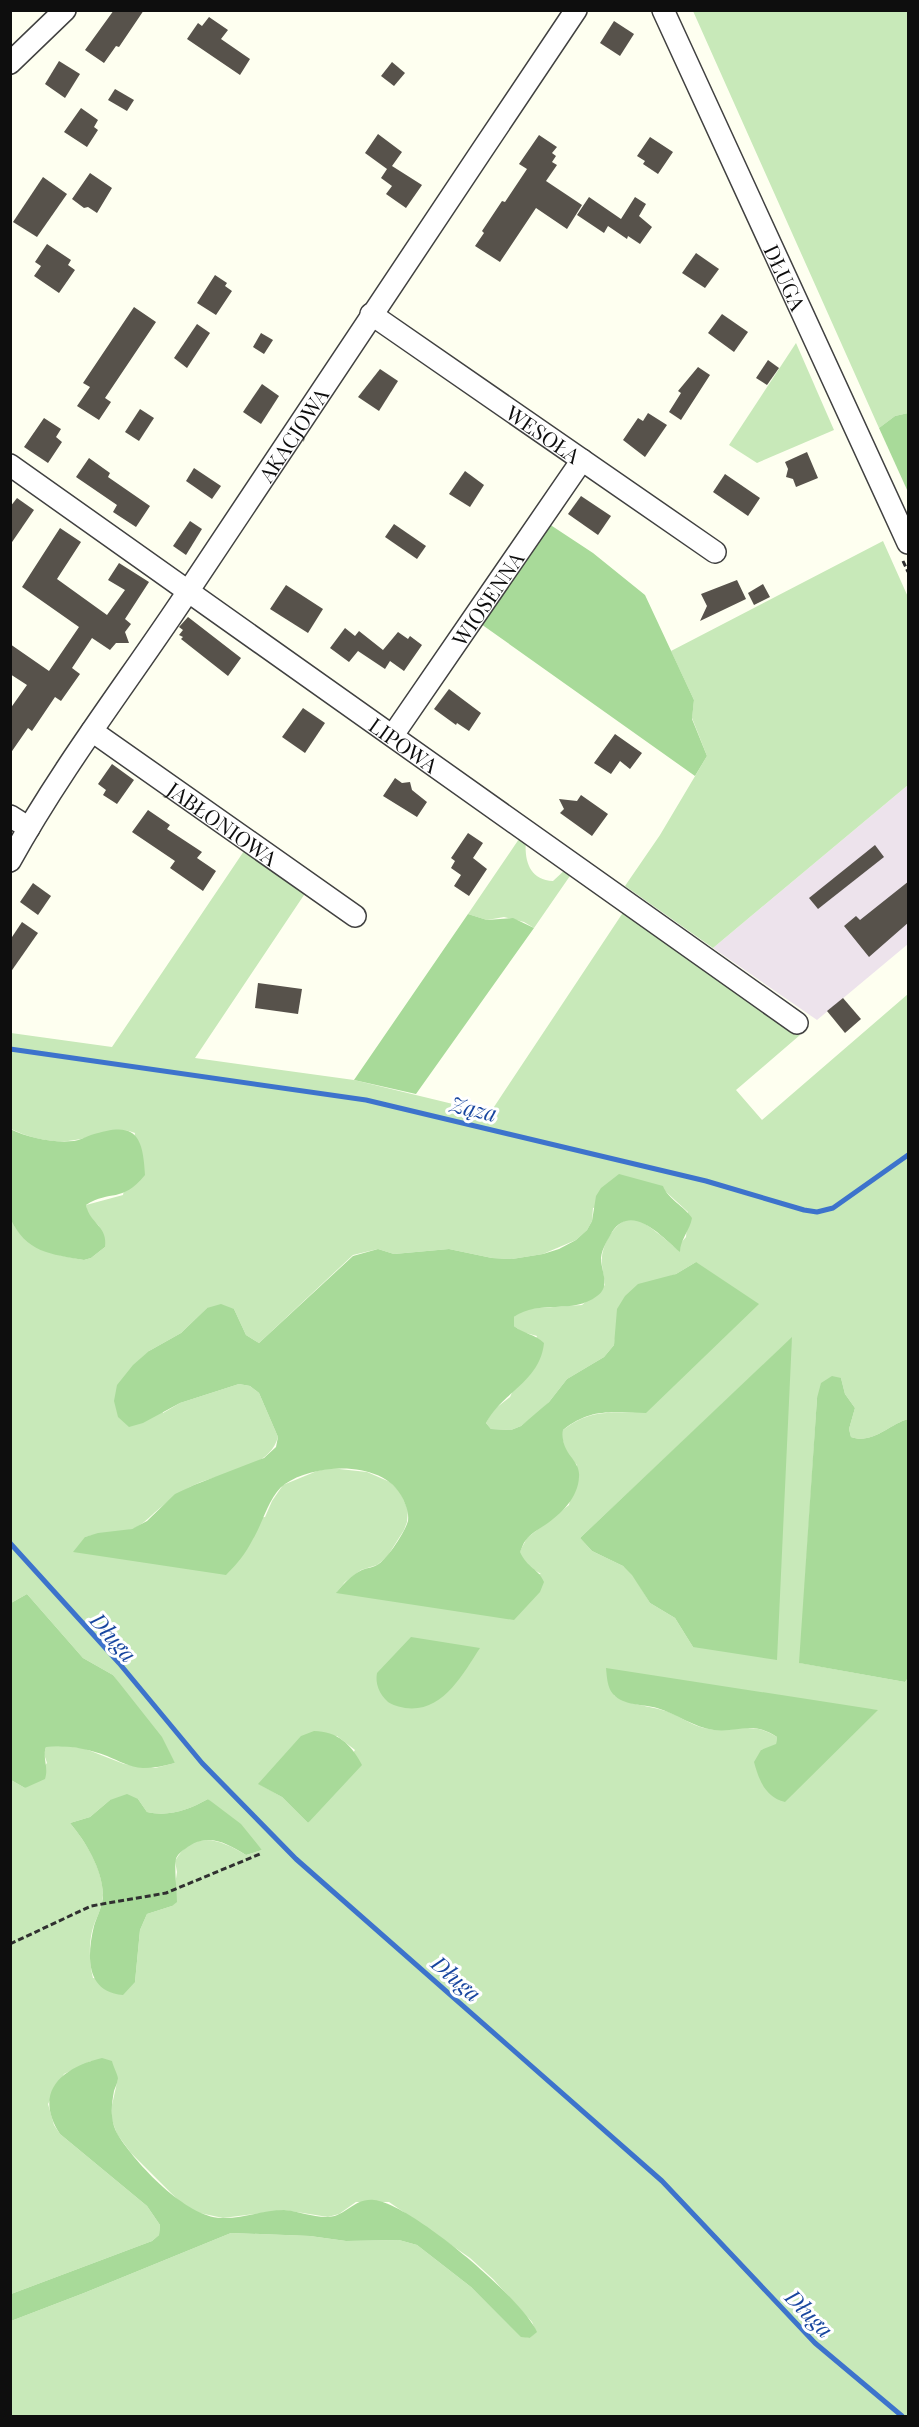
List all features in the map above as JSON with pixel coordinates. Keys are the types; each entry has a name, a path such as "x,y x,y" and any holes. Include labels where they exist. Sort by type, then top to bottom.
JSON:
{"street":[{"path":"10,63 64,10"},
{"name":"AKACJOWA","path":"10,861 92,731 189,590 576,10"},
{"name":"DŁUGA","path":"663,10 909,543"},
{"name":"WESOŁA","path":"371,314 715,552"},
{"name":"WIOSENNA","path":"393,735 582,460"},
{"name":"LIPOWA","path":"10,465 797,1023"},
{"name":"JABŁONIOWA","path":"92,731 355,916"},
{"path":"10,816 29,828"}],"path":[{"path":"10,1944 91,1906 166,1893 260,1854"}],"shaded area":[{"path":"908,785 908,944 817,1020 713,948"}],"green space":[{"path":"693,11 908,11 908,413 895,416 879,428"},
{"path":"796,343 834,430 757,463 729,445"},
{"path":"908,413 908,492 879,428 895,416"},
{"path":"549,524 593,553 645,595 694,700 692,719 707,756 695,776 481,624"},
{"path":"883,541 908,597 908,785 713,948 625,886 660,835 707,756 692,718 694,700 671,651"},
{"path":"521,836 526,839 527,861 533,873 538,877 553,881 567,868 572,873 534,928 524,922 504,917 487,920 468,914"},
{"path":"244,851 306,892 195,1058 354,1080 490,1113 624,911 800,1035 736,1090 762,1120 908,994 908,1419 874,1436 859,1439 851,1437 849,1429 855,1408 845,1394 841,1378 817,1398 800,1663 905,1682 908,1678 908,2416 11,2416 11,2321 231,2233 310,2236 346,2241 399,2240 417,2245 471,2287 521,2336 530,2338 536,2332 532,2322 493,2279 470,2258 389,2202 356,2202 339,2214 328,2217 284,2210 223,2218 195,2212 182,2204 131,2153 117,2134 112,2120 112,2105 118,2078 91,2061 64,2074 48,2104 54,2125 60,2134 147,2206 160,2225 159,2235 152,2241 11,2294 11,1780 25,1788 47,1763 44,1754 46,1747 83,1748 124,1764 155,1768 175,1763 113,1675 83,1658 27,1594 11,1603 10,1218 24,1237 41,1249 84,1260 91,1258 105,1247 99,1226 88,1216 86,1205 123,1195 135,1133 120,1130 75,1140 50,1141 11,1129 11,1033 112,1047","holes":["665,1191 688,1212 686,1237 680,1244 680,1251 644,1223 633,1219 627,1220 616,1227 605,1245 602,1260 605,1285 582,1305 525,1309 514,1317 514,1326 522,1332 537,1336 510,1397 492,1411 486,1423 491,1429 511,1430 521,1426 538,1413 567,1379 604,1357 614,1345 616,1332 663,1279 696,1262 646,1412 593,1415 563,1430 565,1449 577,1465 569,1505 527,1538 519,1553 526,1565 541,1574 337,1592 345,1582 361,1570 377,1565 387,1557 404,1530 408,1510 400,1492 390,1482 367,1472 330,1468 283,1485 265,1517 85,1537 135,1528 185,1490 255,1463 273,1448 278,1437 259,1393 250,1386 239,1384 180,1403 163,1413 149,1351 181,1333 207,1308 234,1309 246,1335 259,1343 353,1255 378,1249 394,1254 449,1249 492,1258 512,1259 543,1254 576,1240 587,1230 592,1221 593,1208","792,1338 693,1647 675,1618 650,1603 633,1575 623,1566 592,1551 580,1538","614,1695 877,1710 776,1745 777,1737 751,1728 718,1730 704,1728 671,1713 628,1702","337,1736 355,1750 308,1823 282,1797 259,1784","138,1799 147,1812 163,1814 186,1809 208,1799 262,1850 246,1855 217,1841 208,1840 190,1844 182,1851 175,1861 177,1872 172,1906 147,1914 140,1930 135,1982 93,1978 90,1943 102,1902 102,1886 97,1866 70,1823 90,1817 110,1800"]},
{"path":"468,914 487,920 513,918 534,928 416,1094 354,1080"},
{"path":"10,1129 41,1139 76,1141 117,1129 126,1130 138,1140 142,1149 145,1175 129,1190 86,1205 91,1217 104,1234 105,1240 105,1247 91,1258 84,1260 41,1250 16,1230 10,1218"},
{"path":"619,1174 663,1186 668,1195 689,1214 692,1218 680,1252 647,1225 629,1220 620,1224 612,1232 603,1251 601,1258 604,1288 597,1296 577,1305 534,1309 514,1317 514,1326 544,1343 536,1368 501,1403 486,1423 491,1429 511,1430 521,1426 549,1402 567,1379 604,1357 614,1345 617,1309 625,1296 638,1284 676,1274 696,1262 759,1304 646,1413 612,1412 593,1415 563,1430 567,1451 579,1471 578,1485 563,1511 523,1544 520,1552 544,1582 540,1592 514,1620 336,1593 347,1580 357,1573 375,1566 386,1558 408,1521 408,1512 403,1499 394,1486 366,1471 331,1469 298,1477 285,1484 270,1502 247,1549 226,1575 73,1552 85,1537 132,1529 147,1521 175,1494 264,1458 276,1447 278,1437 259,1393 250,1386 239,1384 180,1403 143,1423 129,1427 118,1417 114,1401 117,1385 133,1365 149,1351 181,1333 207,1308 221,1304 234,1309 246,1335 259,1343 353,1256 378,1249 394,1254 449,1249 492,1258 512,1259 559,1249 576,1240 587,1230 592,1221 596,1196 601,1188"},
{"path":"792,1337 777,1660 693,1647 675,1618 650,1603 632,1575 623,1566 592,1551 580,1538"},
{"path":"832,1376 841,1378 845,1394 855,1408 849,1429 851,1437 859,1439 874,1436 908,1419 908,1678 905,1682 799,1663 817,1398 821,1383"},
{"path":"27,1594 83,1658 113,1675 162,1737 175,1763 143,1768 124,1764 84,1749 62,1746 46,1747 45,1779 25,1788 11,1780 11,1603"},
{"path":"411,1637 480,1648 450,1690 430,1705 418,1708 405,1708 388,1702 380,1692 377,1681 377,1673"},
{"path":"606,1668 878,1710 785,1802 772,1796 764,1787 754,1762 761,1750 776,1744 777,1737 752,1728 714,1730 657,1708 623,1701 611,1691"},
{"path":"314,1731 337,1736 343,1740 354,1751 362,1765 308,1823 282,1797 258,1784 301,1736"},
{"path":"127,1794 138,1799 147,1812 163,1814 178,1812 208,1799 241,1824 262,1850 246,1855 231,1846 208,1840 193,1844 180,1853 175,1862 177,1902 172,1906 147,1914 140,1930 135,1982 123,1995 101,1987 92,1970 90,1949 94,1926 102,1903 102,1885 92,1856 70,1823 90,1817 110,1800"},
{"path":"102,2058 112,2061 118,2078 114,2091 112,2119 118,2135 149,2174 193,2209 221,2218 284,2210 329,2217 367,2200 391,2205 413,2217 463,2254 510,2297 537,2332 530,2338 521,2337 471,2287 417,2245 399,2240 346,2241 310,2236 231,2233 11,2321 11,2294 152,2241 159,2235 160,2225 147,2206 60,2134 52,2119 49,2106 56,2084 74,2068"}],"building":[{"path":"114,10 144,10 119,47 116,46 104,63 85,50"},
{"path":"209,17 228,30 221,39 250,59 240,75 187,39 198,23 202,26"},
{"path":"614,21 634,34 620,56 600,43"},
{"path":"59,61 80,74 65,98 45,84"},
{"path":"392,62 405,73 394,86 381,76"},
{"path":"115,89 134,100 127,111 108,100"},
{"path":"81,108 98,120 94,127 98,130 87,147 64,132"},
{"path":"378,134 402,152 392,166 422,185 406,208 386,194 392,186 381,178 387,169 365,153"},
{"path":"539,135 557,147 552,153 556,156 552,162 557,165 546,181 582,205 567,229 536,208 500,262 475,246 502,201 505,202 527,169 519,164"},
{"path":"650,137 673,152 658,174 643,164 645,161 637,156"},
{"path":"90,173 112,188 97,213 88,207 84,208 72,199"},
{"path":"43,177 67,194 37,237 13,222"},
{"path":"589,197 621,219 635,197 646,204 639,216 652,227 640,244 628,236 627,239 608,226 604,233 577,215"},
{"path":"47,244 71,260 68,265 75,270 59,293 34,276 41,266 35,262"},
{"path":"696,253 719,269 705,288 682,273"},
{"path":"215,275 227,283 225,286 232,291 216,315 197,303"},
{"path":"134,307 156,322 105,398 111,402 99,420 77,406 90,387 83,383"},
{"path":"722,314 748,332 734,352 708,333"},
{"path":"197,324 210,333 187,368 174,358"},
{"path":"261,333 273,340 264,354 253,347"},
{"path":"768,360 779,368 767,385 756,378"},
{"path":"698,367 710,375 681,420 669,412 681,393 678,391"},
{"path":"380,369 398,381 379,411 358,397"},
{"path":"262,384 279,396 261,424 243,412"},
{"path":"140,409 154,418 139,441 125,432"},
{"path":"648,413 667,425 645,457 623,440 638,418 643,421"},
{"path":"44,418 61,429 56,437 62,442 48,463 24,447"},
{"path":"807,452 818,478 796,487 793,479 786,477 788,469 785,462"},
{"path":"89,458 110,473 108,477 150,506 136,527 113,512 117,505 76,477"},
{"path":"194,468 221,486 212,499 186,481"},
{"path":"465,471 484,485 470,507 449,494"},
{"path":"725,474 760,498 748,516 713,492"},
{"path":"581,496 611,516 598,535 568,514"},
{"path":"17,498 34,510 10,545 10,507"},
{"path":"190,521 202,529 186,555 173,546"},
{"path":"394,524 426,546 417,559 385,537"},
{"path":"60,528 81,542 57,579 107,615 125,590 108,580 119,563 149,582 125,619 131,624 125,632 129,643 116,643 110,650 92,638 72,668 80,674 61,701 55,697 32,731 28,728 10,754 10,709 27,685 10,674 10,644 49,671 79,627 22,587"},
{"path":"737,580 746,599 700,621 707,606 701,594"},
{"path":"763,584 770,597 754,605 748,593"},
{"path":"286,585 323,609 308,633 270,609"},
{"path":"188,617 241,658 228,676 181,639 183,637 179,635 183,630 179,627"},
{"path":"345,628 355,636 359,631 383,650 398,632 408,639 410,636 422,645 404,671 390,661 385,669 358,651 349,662 330,648"},
{"path":"449,689 481,713 469,731 457,723 456,725 434,709"},
{"path":"303,708 325,723 305,753 282,737"},
{"path":"615,734 642,753 630,769 620,761 611,774 594,763"},
{"path":"112,764 134,780 117,804 103,795 106,790 98,784"},
{"path":"395,778 402,783 410,782 412,790 427,802 417,817 383,796"},
{"path":"581,795 608,814 592,836 560,813 564,809 559,799 577,801"},
{"path":"148,810 170,825 167,829 202,852 197,858 216,871 203,891 170,868 175,861 132,832"},
{"path":"468,833 483,843 473,858 487,869 469,896 454,886 461,875 451,868 455,861 451,858"},
{"path":"875,845 884,857 818,909 809,898"},
{"path":"909,881 909,922 869,957 844,926 856,916 860,920"},
{"path":"33,883 51,896 38,915 20,902"},
{"path":"22,922 38,933 10,973 10,940"},
{"path":"258,983 302,989 298,1014 255,1008"},
{"path":"843,998 861,1019 845,1033 827,1011"}],"waterway":[{"name":"Ząza","path":"10,1049 366,1100 706,1181 817,1212 833,1208 908,1155"},
{"name":"Długa","path":"10,1543 119,1663 202,1763 296,1859 662,2181 815,2343 902,2416"}]}
